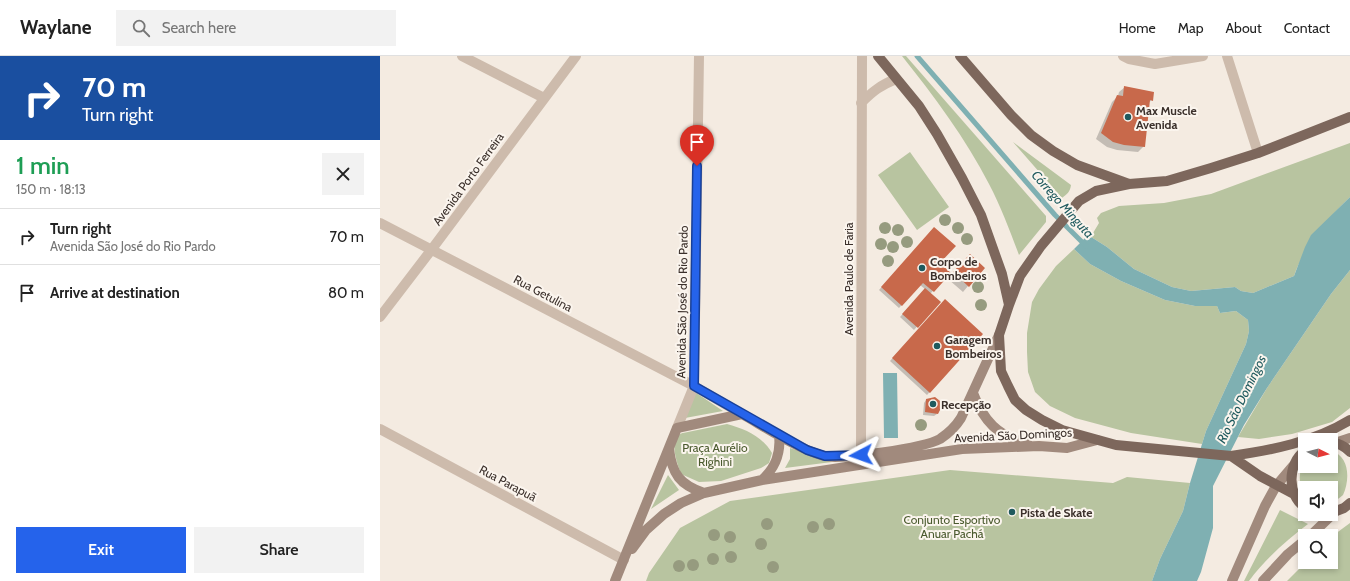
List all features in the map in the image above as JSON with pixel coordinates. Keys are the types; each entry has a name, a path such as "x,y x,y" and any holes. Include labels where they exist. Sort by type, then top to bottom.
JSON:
{"main road":[{"path":"878,56 919,106 937,134 981,215 1002,274 1009,305"},
{"path":"960,56 1011,115 1031,134 1053,151 1077,165 1129,184"},
{"path":"1350,117 1258,153 1167,181 1129,184 1096,191 1079,201 1041,246 1020,276 999,335 1001,371 1016,400 1026,410 1062,430 1116,445 1231,456 1263,451 1298,442 1331,430 1350,420"},
{"path":"1338,445 1348,449 1350,452"},
{"path":"1231,456 1276,486 1294,494"},
{"path":"1298,458 1293,466 1292,481 1294,494 1298,500"},
{"path":"1338,511 1350,503"}],"street":[{"path":"462,56 544,98"},
{"name":"Avenida Porto Ferreira","path":"380,317 576,56"},
{"name":"Avenida São José do Rio Pardo","path":"615,581 694,386 698,56"},
{"name":"Avenida Paulo de Faria","path":"861,455 862,56"},
{"path":"1123,56 1129,59 1155,64 1203,56"},
{"path":"1227,56 1258,153"},
{"path":"861,103 873,90 896,79"},
{"name":"Rua Getulina","path":"380,223 694,386"},
{"name":"Avenida São Domingos","path":"694,386 807,450 825,456 861,455 925,445 940,439 954,429 962,418 999,335"},
{"path":"973,393 978,408 987,421 998,431 1020,442 1039,446"},
{"path":"677,428 742,414"},
{"name":"Rua Parapuã","path":"380,429 624,560"},
{"path":"762,480 774,468 779,452 779,435"},
{"path":"1338,442 1350,438"},
{"name":"Avenida São Domingos","path":"624,560 646,530 664,514 681,503 704,493 762,480 962,449 1039,446 1067,448 1097,440"},
{"path":"669,449 672,467 682,482 692,489 704,493"},
{"path":"1232,581 1265,506 1276,486 1293,466"},
{"path":"1317,529 1325,521"},
{"path":"1263,581 1288,554 1298,546"}],"green space":[{"path":"902,56 906,56 1046,216 1046,222 1019,255 1009,228 980,167 949,118"},
{"path":"1013,142 1071,185 1067,194 1062,198"},
{"path":"1350,143 1350,197 1310,244 1298,265 1294,276 1253,293 1241,291 1235,287 1191,291 1172,287 1134,269 1107,247 1088,235 1093,233 1099,223 1097,218 1101,213 1119,206 1164,203 1211,194"},
{"path":"910,152 949,207 917,230 878,175"},
{"path":"1074,249 1090,264 1121,281 1165,300 1195,306 1217,306 1220,313 1236,311 1248,320 1249,331 1246,344 1206,431 1202,444 1131,433 1075,418 1050,406 1035,392 1028,372 1027,352 1027,333 1032,302 1039,289 1056,266"},
{"path":"1350,270 1350,408 1332,422 1292,434 1259,439 1238,437 1267,388 1331,294"},
{"path":"695,392 723,411 685,418"},
{"name":"Praça Aurélio Righini","path":"727,424 747,431 763,442 772,453 769,463 761,468 721,481 699,482 681,474 674,449 677,436 682,433"},
{"path":"790,448 832,462 785,468 790,459"},
{"path":"1338,455 1342,458 1347,469 1347,482 1345,489 1343,495 1338,499 1338,481 1300,481 1300,473 1338,473"},
{"name":"Conjunto Esportivo Anuar Pachá","path":"950,470 1113,483 1127,477 1190,483 1183,511 1160,559 1152,581 646,581 649,573 680,528 730,501"},
{"path":"668,475 679,490 651,509"},
{"path":"1280,510 1298,519 1298,521 1308,524 1302,529 1298,529 1298,532 1276,551 1249,581 1244,581"},
{"path":"1350,523 1350,581 1287,581 1299,569 1338,569 1338,532"}],"water":[{"name":"Rio São Domingos","path":"1350,197 1350,270 1331,294 1267,388 1244,425 1213,486 1213,528 1201,572 1197,581 1152,581 1160,559 1183,511 1206,431 1246,344 1249,331 1248,320 1236,311 1220,313 1217,306 1195,306 1165,300 1121,281 1090,264 1074,249 1088,235 1107,247 1134,269 1172,287 1191,291 1235,287 1241,291 1253,293 1294,276 1311,235"},
{"path":"883,373 897,373 898,438 884,438"}],"building":[{"name":"Max Muscle Avenida","path":"1124,86 1154,92 1153,101 1150,100 1145,147 1124,145 1113,142 1101,133 1117,95 1123,96"},
{"name":"Corpo de Bombeiros","path":"934,227 956,246 940,263 951,273 934,292 923,283 902,306 881,287"},
{"path":"970,254 985,268 969,287 953,272"},
{"path":"925,288 941,302 918,328 902,314"},
{"name":"Garagem Bombeiros","path":"945,299 983,334 930,393 892,358"},
{"name":"Recepção","path":"935,397 940,401 941,408 938,414 925,412 926,399"}],"waterway":[{"name":"Córrego Minguta","path":"917,56 1055,215 1086,246"}],"place":[{"name":"Max Muscle Avenida","path":"1128,117"},
{"name":"Corpo de Bombeiros","path":"922,268"},
{"name":"Garagem Bombeiros","path":"937,346"},
{"name":"Recepção","path":"933,404"},
{"name":"Pista de Skate","path":"1012,512"}],"route":[{"path":"697,166 694,386 807,450 825,456 861,455"}]}
